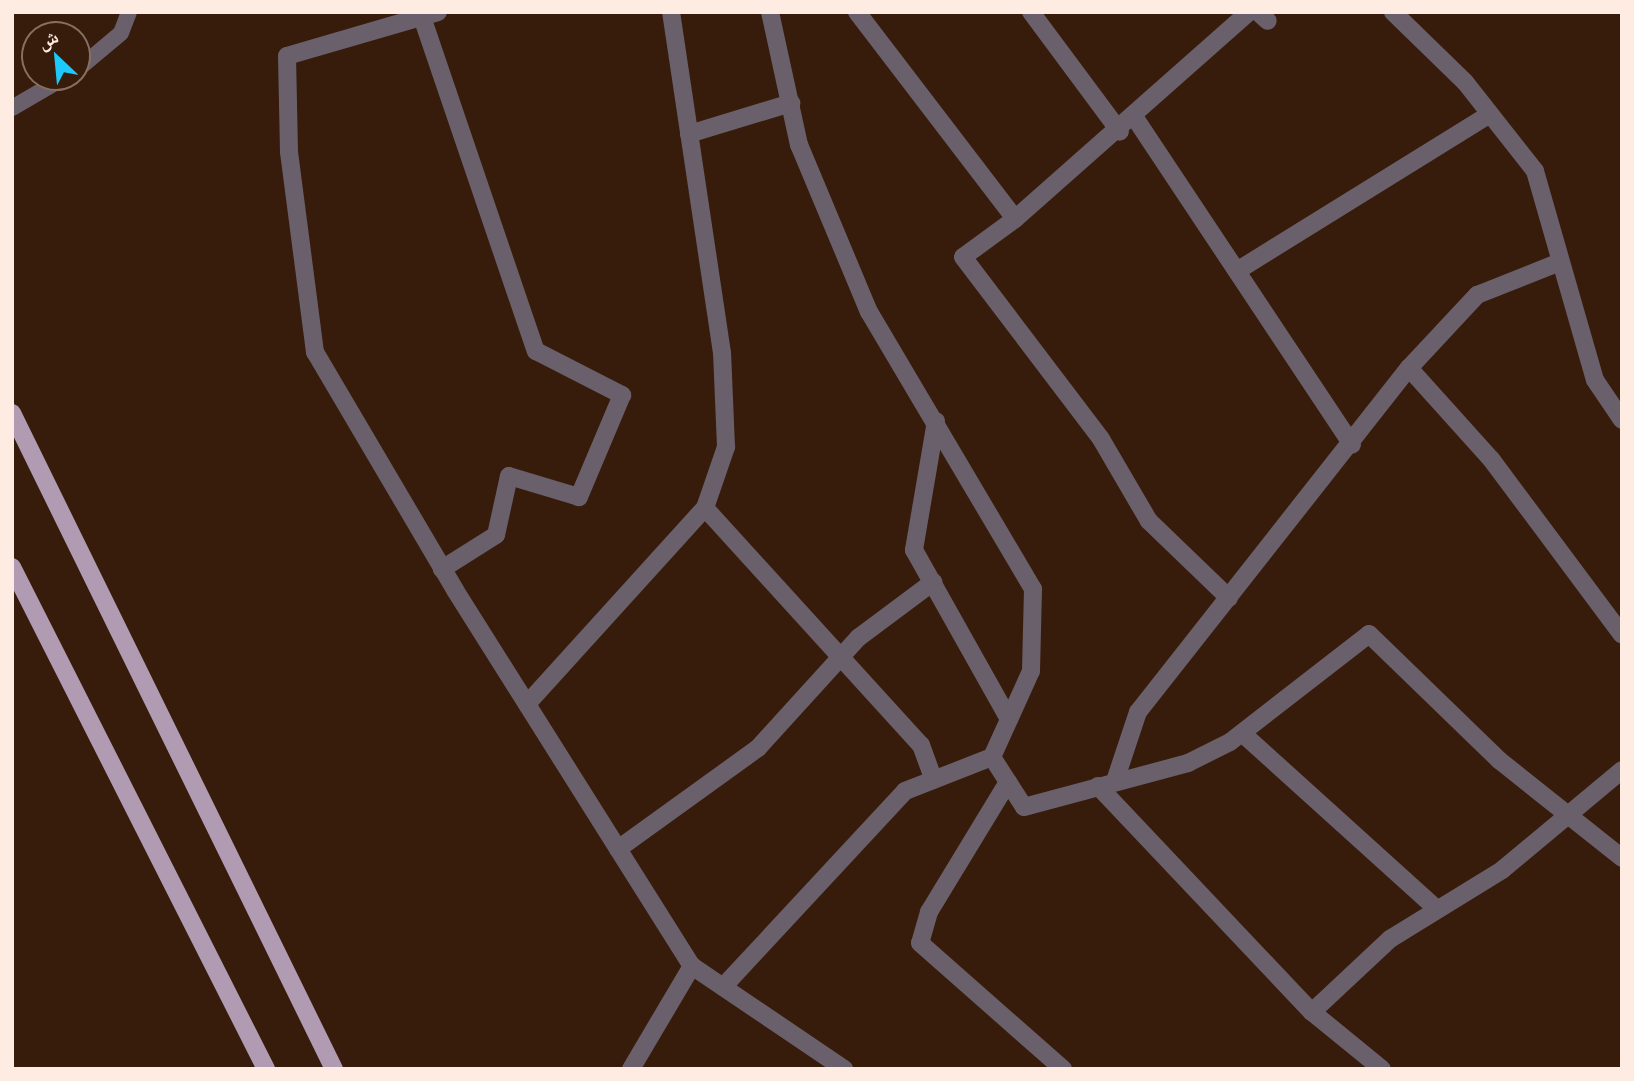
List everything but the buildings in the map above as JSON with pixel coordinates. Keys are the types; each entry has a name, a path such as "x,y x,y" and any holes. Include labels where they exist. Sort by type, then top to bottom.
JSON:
{"main road":[{"path":"12,413 334,1069"},
{"path":"12,567 266,1069"}],"street":[{"path":"527,704 705,508 726,447 724,393 671,12"},
{"path":"723,987 905,791 992,757 1031,671 1032,589 936,421 869,312 799,145 770,12"},
{"path":"857,12 1015,219"},
{"path":"1031,12 1120,131"},
{"path":"1228,598 1149,521 1101,439 963,257 1015,219 1120,131 1249,12"},
{"path":"1393,12 1490,114 1535,171 1558,263 1595,380 1622,420"},
{"path":"442,569 496,535 509,476 579,497 622,395 536,351 430,15 287,56 289,152 315,352 442,569 692,966 844,1069"},
{"path":"689,134 791,103"},
{"path":"1240,269 1490,114"},
{"path":"1135,118 1240,269 1352,444"},
{"path":"1107,784 1138,712 1352,444 1409,368 1477,295 1558,263"},
{"path":"1409,368 1491,459 1622,635"},
{"path":"936,421 914,550 1009,719"},
{"path":"705,508 838,659 921,746 934,780"},
{"path":"618,849 758,748 838,659 900,600 933,582"},
{"path":"992,757 1024,807 1188,762 1242,733 1369,634 1499,760 1622,858"},
{"path":"1242,733 1437,909"},
{"path":"1311,1012 1390,939 1502,870 1565,813 1622,770"},
{"path":"1008,782 929,912 919,943 1063,1069"},
{"path":"1107,784 1311,1012 1382,1069"},
{"path":"631,1069 692,966"}],"lane":[{"path":"91,58 121,33 130,12"},
{"path":"12,108 41,91"}]}
